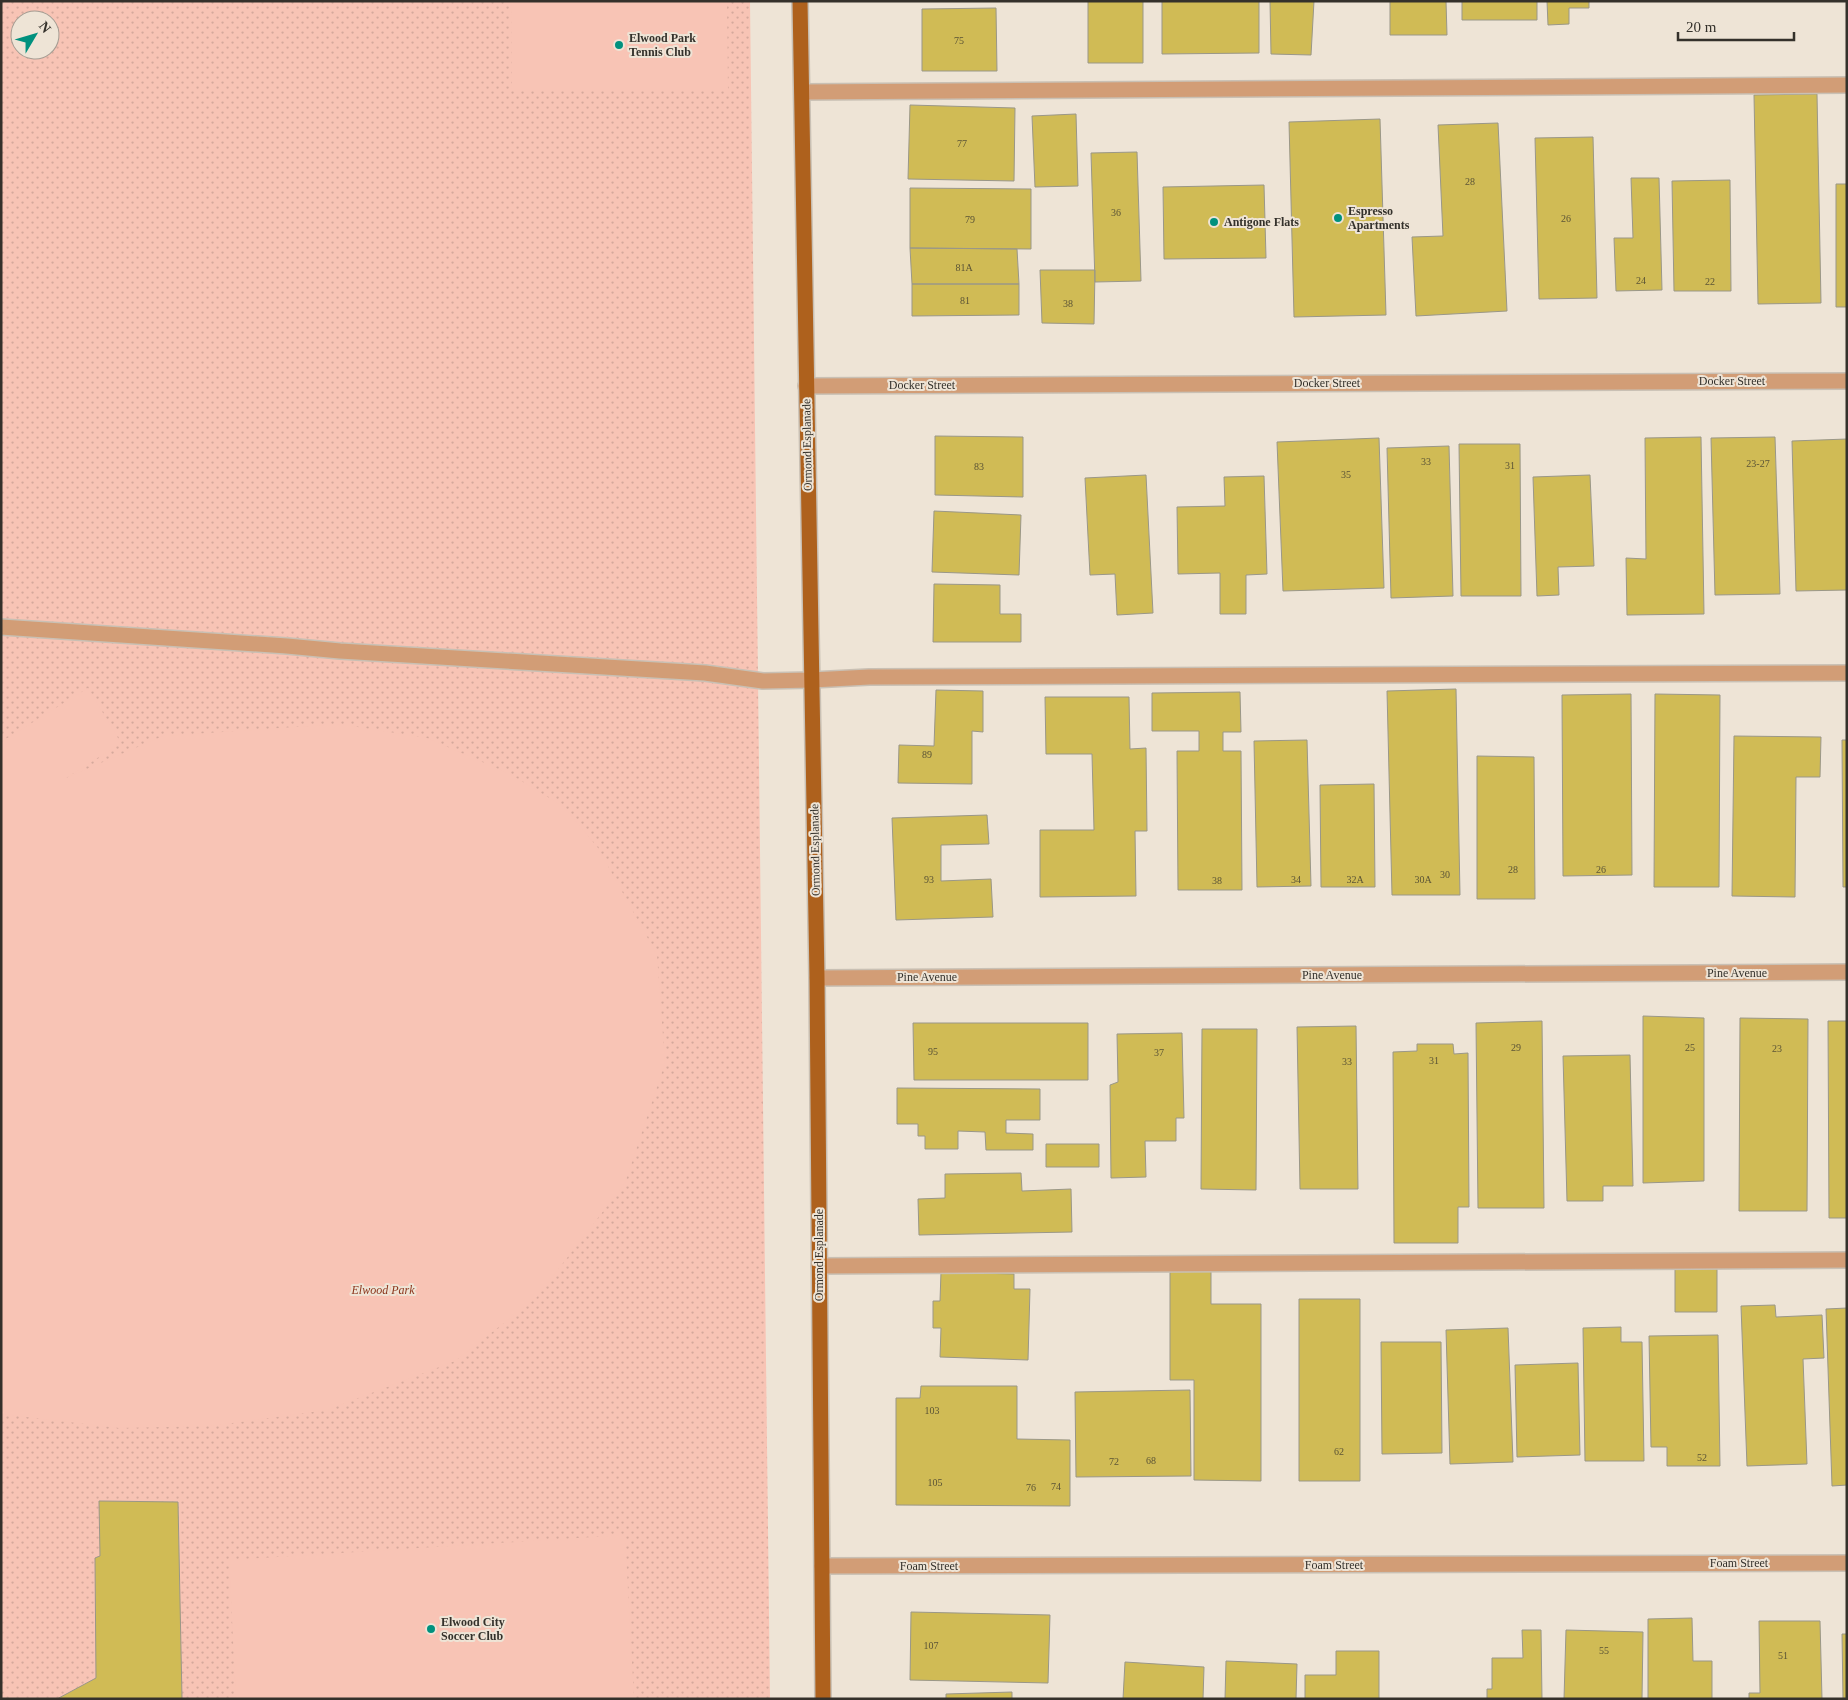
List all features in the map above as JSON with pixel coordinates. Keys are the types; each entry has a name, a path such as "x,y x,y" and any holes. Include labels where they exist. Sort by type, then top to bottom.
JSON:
{"main road":[{"name":"Ormond Esplanade","path":"800,1 817,978 823,1699"}],"street":[{"path":"802,92 1847,85"},
{"name":"Docker Street","path":"806,386 1847,381"},
{"path":"1,627 277,645 340,651 705,672 763,681 870,676 1847,672"},
{"name":"Pine Avenue","path":"817,978 1847,972"},
{"path":"819,1266 1847,1260"},
{"name":"Foam Street","path":"822,1566 1847,1563"}],"green space":[{"name":"Elwood Park","path":"1,1 750,1 770,1699 1,1699"},
{"name":"Elwood Park Tennis Club","path":"511,1 727,1 728,90 512,90"},
{"path":"88,688 121,743 66,778 163,736 339,724 427,738 510,774 564,807 598,848 657,955 665,1063 625,1183 536,1298 455,1361 327,1410 211,1426 119,1428 1,1414 1,742"},
{"name":"Elwood City Soccer Club","path":"625,1535 634,1699 236,1699 229,1560"}],"building":[{"path":"1088,1 1143,1 1143,63 1088,63"},
{"path":"1162,1 1259,1 1259,53 1162,54"},
{"path":"1270,1 1314,1 1311,55 1271,54"},
{"path":"1390,1 1446,1 1447,35 1390,35"},
{"path":"1462,1 1537,1 1537,20 1462,20"},
{"path":"1547,1 1589,1 1589,8 1569,8 1569,24 1548,25"},
{"path":"996,8 997,71 922,71 922,9"},
{"path":"1817,94 1821,303 1758,304 1754,95"},
{"path":"910,105 1015,108 1014,181 908,179"},
{"path":"1076,114 1078,186 1035,187 1032,116"},
{"name":"Espresso Apartments","path":"1380,119 1386,315 1294,317 1289,122"},
{"path":"1498,123 1507,311 1416,316 1412,237 1443,236 1438,125"},
{"path":"1593,137 1597,298 1539,299 1535,138"},
{"path":"1137,152 1141,281 1095,282 1091,153"},
{"path":"1631,178 1659,178 1662,290 1616,291 1614,238 1633,238"},
{"path":"1730,180 1731,291 1674,291 1672,181"},
{"path":"1836,184 1847,184 1847,307 1836,307"},
{"name":"Antigone Flats","path":"1264,185 1266,258 1164,259 1163,187"},
{"path":"910,188 1031,189 1031,249 910,248"},
{"path":"910,248 1017,249 1019,284 912,284"},
{"path":"1040,270 1095,270 1094,324 1042,323"},
{"path":"912,284 1019,284 1019,315 912,316"},
{"path":"935,436 1023,437 1023,497 935,495"},
{"path":"1701,437 1704,614 1627,615 1626,558 1646,559 1645,438"},
{"path":"1775,437 1780,594 1715,595 1711,438"},
{"path":"1379,438 1384,588 1283,591 1277,442"},
{"path":"1847,439 1847,590 1796,591 1792,441"},
{"path":"1459,444 1520,444 1521,596 1461,596"},
{"path":"1449,446 1453,596 1391,598 1387,448"},
{"path":"1146,475 1153,613 1117,615 1115,574 1090,575 1085,478"},
{"path":"1590,475 1594,566 1558,567 1559,595 1537,596 1533,477"},
{"path":"1264,476 1267,574 1246,575 1246,614 1220,614 1220,573 1178,574 1177,507 1225,506 1224,477"},
{"path":"934,511 1021,515 1019,575 932,572"},
{"path":"934,584 1000,585 1000,614 1021,614 1021,642 933,642"},
{"path":"1456,689 1460,895 1392,895 1387,691"},
{"path":"936,690 983,691 983,732 972,731 972,784 898,783 899,745 934,746"},
{"path":"1240,692 1241,732 1223,732 1223,751 1241,751 1242,890 1178,890 1177,751 1199,751 1199,731 1152,731 1152,693"},
{"path":"1631,694 1632,875 1563,876 1562,695"},
{"path":"1655,694 1720,695 1719,887 1654,887"},
{"path":"1045,697 1129,697 1130,749 1146,748 1147,831 1135,831 1136,896 1040,897 1040,830 1094,830 1092,754 1046,754"},
{"path":"1734,736 1821,737 1820,777 1796,777 1795,897 1732,896"},
{"path":"1307,740 1311,886 1257,887 1254,741"},
{"path":"1842,740 1847,740 1847,887 1843,887"},
{"path":"1477,756 1534,757 1535,899 1477,899"},
{"path":"1374,784 1375,887 1321,887 1320,785"},
{"path":"987,815 989,844 941,845 941,881 991,879 993,917 896,920 892,818"},
{"path":"1643,1016 1704,1018 1704,1181 1643,1183"},
{"path":"1740,1018 1808,1019 1807,1211 1739,1211"},
{"path":"1542,1021 1544,1208 1478,1208 1476,1023"},
{"path":"1828,1021 1847,1021 1847,1218 1829,1218"},
{"path":"913,1023 1088,1023 1088,1080 914,1080"},
{"path":"1356,1026 1358,1189 1300,1189 1297,1027"},
{"path":"1202,1029 1257,1029 1256,1190 1201,1189"},
{"path":"1182,1033 1184,1118 1176,1118 1176,1141 1145,1141 1146,1177 1111,1178 1110,1085 1118,1082 1117,1034"},
{"path":"1417,1044 1453,1044 1454,1054 1468,1053 1469,1207 1458,1207 1458,1243 1394,1243 1393,1052 1417,1051"},
{"path":"1630,1055 1633,1186 1603,1186 1603,1201 1567,1201 1563,1056"},
{"path":"897,1088 1040,1089 1040,1120 1006,1120 1006,1133 1033,1134 1033,1150 986,1150 985,1132 958,1131 958,1149 925,1149 925,1136 918,1136 918,1124 897,1124"},
{"path":"1046,1144 1099,1144 1099,1167 1046,1167"},
{"path":"1021,1173 1022,1191 1071,1189 1072,1232 919,1235 918,1199 945,1198 945,1174"},
{"path":"1675,1268 1717,1268 1717,1312 1675,1312"},
{"path":"1170,1270 1211,1271 1211,1304 1261,1304 1261,1481 1194,1480 1194,1380 1170,1380"},
{"path":"941,1272 1014,1274 1014,1289 1030,1289 1028,1360 940,1357 941,1328 933,1328 933,1301 940,1301"},
{"path":"1299,1299 1360,1299 1360,1481 1299,1481"},
{"path":"1775,1305 1776,1317 1822,1315 1824,1358 1803,1359 1807,1464 1747,1466 1741,1306"},
{"path":"1847,1308 1847,1485 1832,1486 1826,1309"},
{"path":"1621,1327 1621,1342 1642,1342 1644,1461 1585,1461 1583,1328"},
{"path":"1508,1328 1513,1462 1450,1464 1446,1330"},
{"path":"1718,1335 1720,1466 1667,1466 1667,1447 1651,1447 1649,1336"},
{"path":"1381,1342 1441,1342 1442,1453 1382,1454"},
{"path":"1578,1363 1580,1455 1517,1457 1515,1365"},
{"path":"921,1386 1017,1386 1017,1439 1070,1440 1070,1506 896,1505 896,1398 920,1398"},
{"path":"1190,1390 1191,1476 1076,1477 1075,1392"},
{"path":"99,1501 178,1502 182,1699 57,1699 96,1678 95,1558 100,1556"},
{"path":"911,1612 1050,1615 1048,1683 910,1680"},
{"path":"1692,1618 1693,1661 1712,1661 1712,1699 1648,1699 1648,1619"},
{"path":"1759,1621 1820,1621 1822,1699 1749,1699 1749,1693 1760,1693"},
{"path":"1522,1630 1541,1630 1542,1699 1487,1699 1487,1689 1492,1689 1492,1658 1523,1658"},
{"path":"1566,1630 1643,1632 1642,1699 1564,1699"},
{"path":"1842,1634 1847,1634 1847,1699 1843,1699"},
{"path":"1336,1651 1379,1651 1379,1699 1305,1699 1305,1675 1336,1675"},
{"path":"1226,1661 1297,1664 1296,1699 1225,1699"},
{"path":"1125,1662 1204,1667 1203,1699 1123,1699"},
{"path":"1012,1692 1012,1699 946,1699 946,1694"}],"place":[{"name":"Elwood Park Tennis Club","path":"619,45"},
{"name":"Espresso Apartments","path":"1338,218"},
{"name":"Antigone Flats","path":"1214,222"},
{"name":"Elwood City Soccer Club","path":"431,1629"}]}
